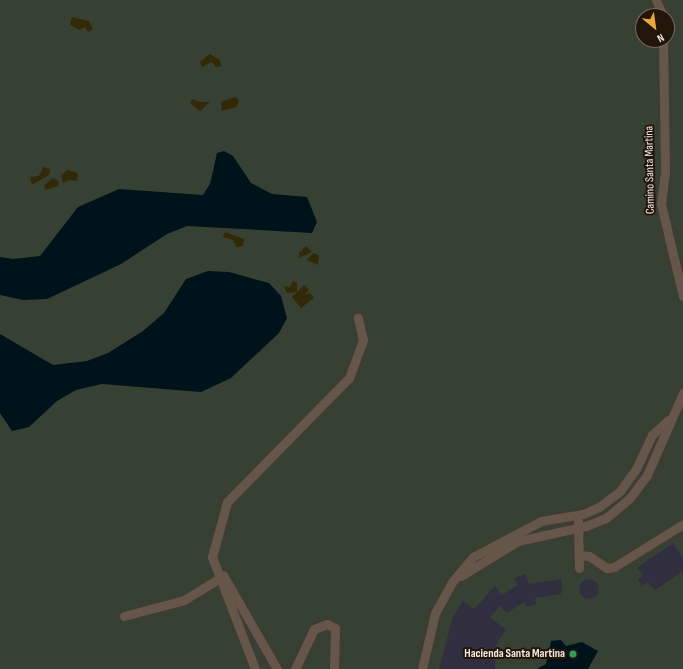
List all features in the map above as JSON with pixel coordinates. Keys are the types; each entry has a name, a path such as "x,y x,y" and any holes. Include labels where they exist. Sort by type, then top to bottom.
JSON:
{"lane":[{"name":"Camino Santa Martina","path":"663,48 665,172 660,204 683,296"},
{"path":"254,669 212,557 227,502 349,378 363,340 358,318"},
{"path":"452,582 518,541 578,527 606,518 629,500 647,475 668,420 683,393"},
{"path":"422,669 435,613 452,582 473,557 507,536 541,521 578,515 599,507 620,491 636,469 652,435 668,420"},
{"path":"578,515 579,568"},
{"path":"579,555 589,556 607,568 614,567 683,524"},
{"path":"212,557 277,669"},
{"path":"124,616 184,600 220,578"},
{"path":"295,669 314,630 327,624 335,628 334,669"}],"green space":[{"path":"0,0 683,0 683,669 0,669"}],"sand":[{"path":"72,17 89,21 93,29 88,32 85,27 79,30 70,25"},
{"path":"210,54 220,60 221,66 216,67 212,62 202,67 200,62"},
{"path":"235,97 239,100 237,107 222,111 221,102"},
{"path":"192,99 200,102 210,102 200,111 190,103"},
{"path":"43,167 50,169 49,175 32,185 30,177 39,176"},
{"path":"67,170 78,173 77,181 69,180 63,183 61,176"},
{"path":"52,178 59,181 58,186 46,190 44,186"},
{"path":"225,232 244,239 243,246 236,247 233,240 223,237"},
{"path":"306,246 312,252 299,258 299,253"},
{"path":"313,253 319,255 318,265 307,260"},
{"path":"293,281 297,283 297,292 287,293 284,286 290,287"},
{"path":"304,285 309,290 304,295 310,293 314,298 301,308 292,297"}],"water":[{"path":"224,151 233,156 251,183 272,194 307,197 317,222 312,233 187,226 167,234 121,264 47,299 23,300 0,295 0,257 13,259 40,256 78,207 119,189 203,195 210,184 217,153"},
{"path":"208,271 229,272 269,283 281,296 287,318 279,333 231,378 201,392 102,384 76,390 57,401 29,427 12,431 0,413 0,334 53,365 87,361 108,353 143,331 164,313 186,279"},
{"name":"Hacienda Santa Martina","path":"561,640 566,646 582,642 598,651 588,669 537,669 546,664 551,641"}],"building":[{"path":"673,543 683,558 683,571 655,590 648,582 642,586 638,579 643,575 637,568"},
{"path":"526,574 529,584 562,579 561,594 535,598 536,604 527,607 524,602 507,613 500,606 490,618 506,629 496,645 495,669 439,669 453,617 463,601 474,609 495,586 502,595 518,585 514,578"},
{"path":"589,579 596,582 599,589 596,596 589,599 582,596 579,589 582,582"}],"place":[{"name":"Hacienda Santa Martina","path":"573,654"}]}
